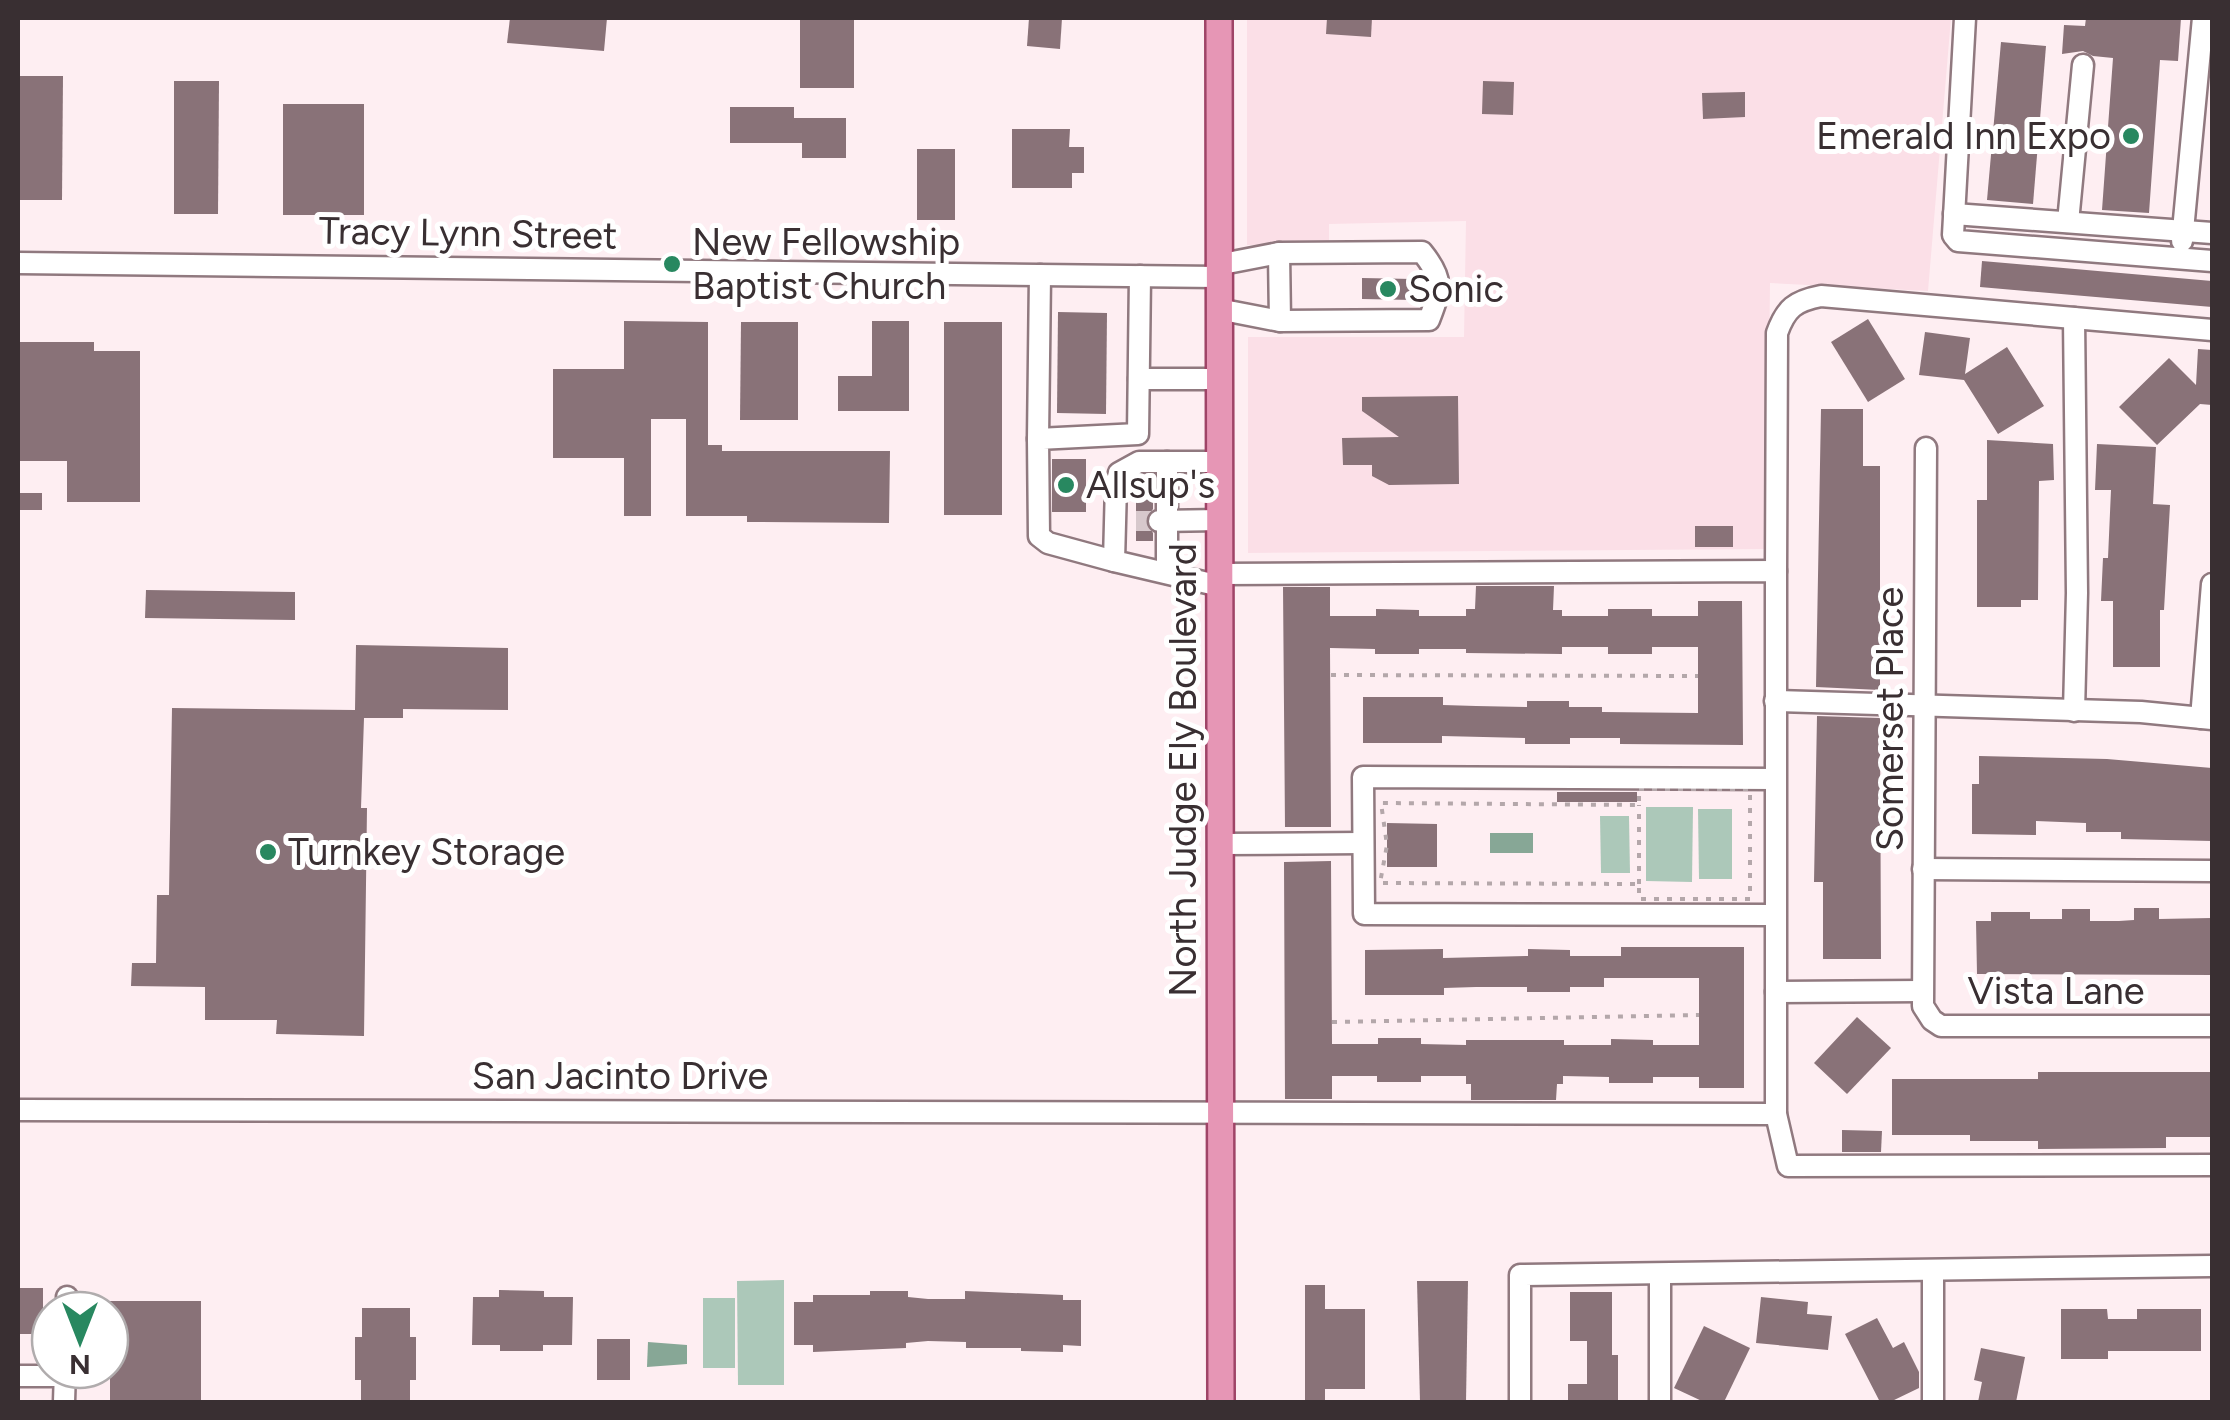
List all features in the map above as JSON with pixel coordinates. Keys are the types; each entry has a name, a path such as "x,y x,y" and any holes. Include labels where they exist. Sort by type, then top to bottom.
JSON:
{"main road":[{"name":"North Judge Ely Boulevard","path":"1219,18 1221,1402"}],"street":[{"path":"1965,18 1954,214 1954,235 1958,241 2212,261"},
{"path":"2181,258 2203,18"},
{"path":"2068,222 2082,65"},
{"path":"1954,214 2212,233"},
{"name":"Tracy Lynn Street","path":"18,263 1140,276 1218,271 1280,253 1422,252 1436,270 1440,291 1429,320 1280,321"},
{"path":"1218,309 1280,321 1280,253"},
{"path":"1040,275 1040,536 1048,543 1167,573 1220,580 1776,571"},
{"path":"1140,276 1140,462"},
{"path":"2212,330 1821,296 1799,300 1784,312 1777,333 1775,701 1776,1114 1788,1166 2212,1165"},
{"path":"2074,318 2074,711"},
{"path":"1139,379 1218,379"},
{"path":"1038,439 1138,434"},
{"name":"Somerset Place","path":"1922,991 1926,448"},
{"path":"1114,561 1126,521 1116,485 1119,474 1140,462 1219,462"},
{"path":"1167,573 1163,521 1168,462"},
{"path":"1163,521 1220,520"},
{"path":"1775,701 2141,712 2207,718 2212,584"},
{"path":"1775,779 1363,777 1364,914 1775,915"},
{"path":"1221,844 1363,843"},
{"path":"1924,869 2212,872"},
{"path":"1776,992 1922,991"},
{"name":"Vista Lane","path":"1922,991 1923,1006 1932,1020 1942,1026 2212,1026"},
{"name":"San Jacinto Drive","path":"18,1110 1776,1114"},
{"path":"1520,1402 1520,1275 2212,1266"},
{"path":"1933,1270 1934,1402"},
{"path":"1660,1275 1660,1402"}],"path":[{"path":"1330,675 1698,676"},
{"path":"1640,789 1750,789 1750,899 1639,899 1640,805 1640,789"},
{"path":"1639,884 1380,883 1387,846 1381,804 1640,805"},
{"path":"1332,1022 1699,1015"}],"shaded area":[{"path":"1247,18 1951,18 1928,291 1770,283 1767,549 1248,553 1248,337 1464,337 1466,221 1329,224 1329,244 1247,245"},
{"path":"1646,807 1693,807 1692,882 1646,881"},
{"path":"1698,809 1732,809 1732,879 1699,879"},
{"path":"1600,816 1629,816 1630,873 1601,873"},
{"path":"1490,833 1533,833 1533,853 1490,853"},
{"path":"784,1280 784,1385 738,1385 737,1281"},
{"path":"703,1298 735,1298 735,1368 703,1368"},
{"path":"648,1342 687,1345 687,1364 647,1367"}],"building":[{"path":"510,18 607,18 604,51 507,43"},
{"path":"800,18 854,18 854,88 800,88"},
{"path":"1029,18 1062,18 1060,49 1027,46"},
{"path":"1327,18 1372,18 1371,37 1326,34"},
{"name":"Emerald Inn Expo","path":"2086,18 2181,18 2178,61 2160,60 2149,213 2102,210 2113,58 2083,51 2062,54 2064,25 2085,26"},
{"name":"Emerald Inn Expo","path":"2001,42 2046,46 2033,204 1987,200"},
{"path":"18,76 63,76 62,200 18,200"},
{"path":"174,81 219,81 218,214 174,214"},
{"path":"1483,81 1514,82 1513,115 1482,114"},
{"path":"1745,92 1745,117 1703,119 1702,93"},
{"path":"283,104 364,104 364,215 283,215"},
{"path":"730,107 794,107 794,118 846,118 846,158 802,158 802,143 730,143"},
{"path":"1012,129 1070,129 1069,147 1084,147 1084,173 1072,173 1072,188 1012,188"},
{"path":"917,149 955,149 955,220 917,220"},
{"name":"Emerald Inn Expo","path":"1982,261 2212,281 2212,307 1980,287"},
{"name":"Sonic","path":"1362,278 1413,279 1413,300 1362,299"},
{"path":"1058,312 1107,313 1106,414 1057,413"},
{"path":"1868,319 1905,379 1868,402 1831,342"},
{"path":"624,321 708,322 708,445 722,445 722,451 890,451 889,523 747,522 747,516 686,516 686,419 651,419 651,516 624,516 624,458 553,458 553,369 624,369"},
{"path":"872,321 909,321 909,411 838,411 838,376 872,376"},
{"path":"741,322 798,322 798,420 740,420"},
{"path":"944,322 1002,322 1002,515 944,515"},
{"path":"1925,332 1970,338 1965,374 2007,347 2044,406 1998,434 1964,380 1919,375"},
{"path":"18,342 94,342 94,351 140,351 140,502 67,502 67,461 18,461"},
{"path":"2198,349 2212,350 2212,405 2200,404 2157,445 2119,407 2169,358 2196,385"},
{"path":"1458,396 1459,484 1389,485 1372,476 1372,465 1343,465 1342,438 1399,437 1362,411 1362,397"},
{"path":"1821,409 1863,409 1863,466 1880,466 1880,690 1816,687"},
{"path":"1987,440 2053,444 2054,480 2039,481 2038,600 2021,600 2021,607 1977,607 1977,500 1987,500"},
{"path":"2097,444 2156,447 2153,504 2170,505 2164,610 2160,610 2160,667 2113,667 2113,601 2101,601 2103,558 2108,558 2111,490 2095,490"},
{"name":"Allsup's","path":"1052,459 1086,459 1086,512 1052,512"},
{"path":"18,493 42,493 42,510 18,510"},
{"path":"1136,494 1153,494 1153,509 1145,520 1153,541 1136,541"},
{"path":"1695,526 1733,526 1733,547 1695,547"},
{"path":"1476,586 1554,586 1553,610 1562,610 1562,616 1608,616 1608,609 1652,609 1652,616 1698,616 1698,601 1742,601 1743,745 1620,744 1620,738 1570,738 1570,744 1525,744 1525,738 1442,736 1442,743 1363,743 1363,697 1443,697 1443,705 1527,707 1527,701 1569,701 1569,707 1602,707 1602,712 1698,713 1698,647 1652,647 1652,654 1608,654 1608,647 1562,647 1562,654 1419,649 1419,654 1375,654 1375,649 1330,648 1331,827 1285,827 1283,587 1330,587 1330,616 1376,616 1376,609 1419,610 1419,616 1466,616 1466,609 1475,609"},
{"path":"146,590 295,592 295,620 145,618"},
{"name":"Turnkey Storage","path":"356,645 508,648 508,710 403,709 403,718 364,718 364,1036 276,1034 277,1020 205,1020 205,987 131,986 132,963 156,963 157,895 169,895 172,708 355,710"},
{"path":"1817,716 1880,718 1881,959 1823,959 1823,882 1814,882"},
{"path":"1979,756 2107,759 2212,768 2212,841 2121,839 2121,832 2086,832 2086,823 2036,821 2036,835 1972,834 1972,784 1979,784"},
{"path":"1557,792 1637,792 1637,802 1557,802"},
{"path":"1387,823 1437,824 1437,867 1387,867"},
{"path":"1331,861 1332,1044 1378,1044 1378,1038 1421,1038 1421,1044 1564,1040 1564,1045 1611,1045 1611,1039 1653,1040 1653,1045 1699,1045 1699,978 1604,978 1604,987 1570,987 1570,992 1476,987 1444,988 1444,995 1365,995 1365,950 1443,949 1443,958 1528,956 1528,949 1570,950 1570,956 1621,956 1621,947 1744,947 1744,1088 1699,1088 1699,1077 1653,1077 1653,1083 1609,1083 1609,1077 1563,1076 1563,1084 1557,1084 1556,1100 1471,1100 1471,1084 1466,1084 1466,1076 1421,1076 1421,1082 1377,1082 1377,1076 1332,1076 1332,1099 1285,1099 1284,862"},
{"path":"2134,908 2159,908 2159,919 2212,918 2212,975 1977,974 1976,921 1991,921 1991,912 2030,912 2030,919 2062,919 2062,909 2090,909 2090,921 2119,921 2134,920"},
{"path":"1857,1017 1891,1048 1847,1094 1814,1063"},
{"path":"2038,1072 2212,1072 2212,1137 2166,1137 2166,1148 2038,1149 2038,1141 1970,1141 1970,1135 1892,1135 1892,1079 2038,1079"},
{"path":"1842,1130 1882,1131 1881,1152 1842,1152"},
{"path":"1417,1281 1468,1281 1466,1402 1420,1402"},
{"path":"1305,1285 1325,1285 1325,1309 1365,1309 1365,1389 1325,1389 1325,1402 1305,1402"},
{"path":"18,1288 43,1288 30,1290 30,1334 18,1334"},
{"path":"499,1290 544,1291 544,1297 573,1297 572,1345 543,1345 543,1351 500,1351 500,1345 472,1345 473,1297 499,1297"},
{"path":"870,1291 908,1291 908,1297 928,1299 965,1299 965,1291 1063,1295 1063,1300 1081,1300 1081,1346 1063,1345 1063,1352 1021,1351 966,1348 966,1342 928,1341 906,1343 906,1348 813,1352 813,1345 794,1345 794,1302 813,1302 813,1295 870,1295"},
{"path":"1570,1292 1612,1292 1612,1355 1618,1355 1618,1402 1568,1402 1568,1384 1587,1384 1587,1341 1570,1341"},
{"path":"1761,1297 1808,1302 1807,1314 1832,1316 1828,1350 1756,1343"},
{"path":"130,1301 201,1301 201,1402 110,1402 110,1390 130,1390"},
{"path":"362,1308 410,1308 410,1337 416,1337 416,1380 410,1380 410,1402 361,1402 361,1380 355,1380 355,1337 362,1337"},
{"path":"2061,1309 2107,1309 2108,1319 2137,1319 2137,1309 2201,1309 2201,1351 2108,1351 2108,1359 2061,1359"},
{"path":"1877,1318 1893,1348 1904,1342 1919,1372 1919,1388 1890,1402 1880,1402 1845,1334"},
{"path":"1704,1326 1750,1348 1724,1402 1704,1402 1674,1388"},
{"path":"597,1339 630,1339 630,1380 597,1380"},
{"path":"1981,1348 2025,1357 2016,1402 1978,1402 1982,1382 1974,1380"}],"tunnel":[{"path":"1136,521 1159,521"}],"place":[{"name":"Emerald Inn Expo","path":"2131,136"},
{"name":"New Fellowship Baptist Church","path":"672,264"},
{"name":"Sonic","path":"1388,289"},
{"name":"Allsup's","path":"1066,485"},
{"name":"Turnkey Storage","path":"268,852"}]}
